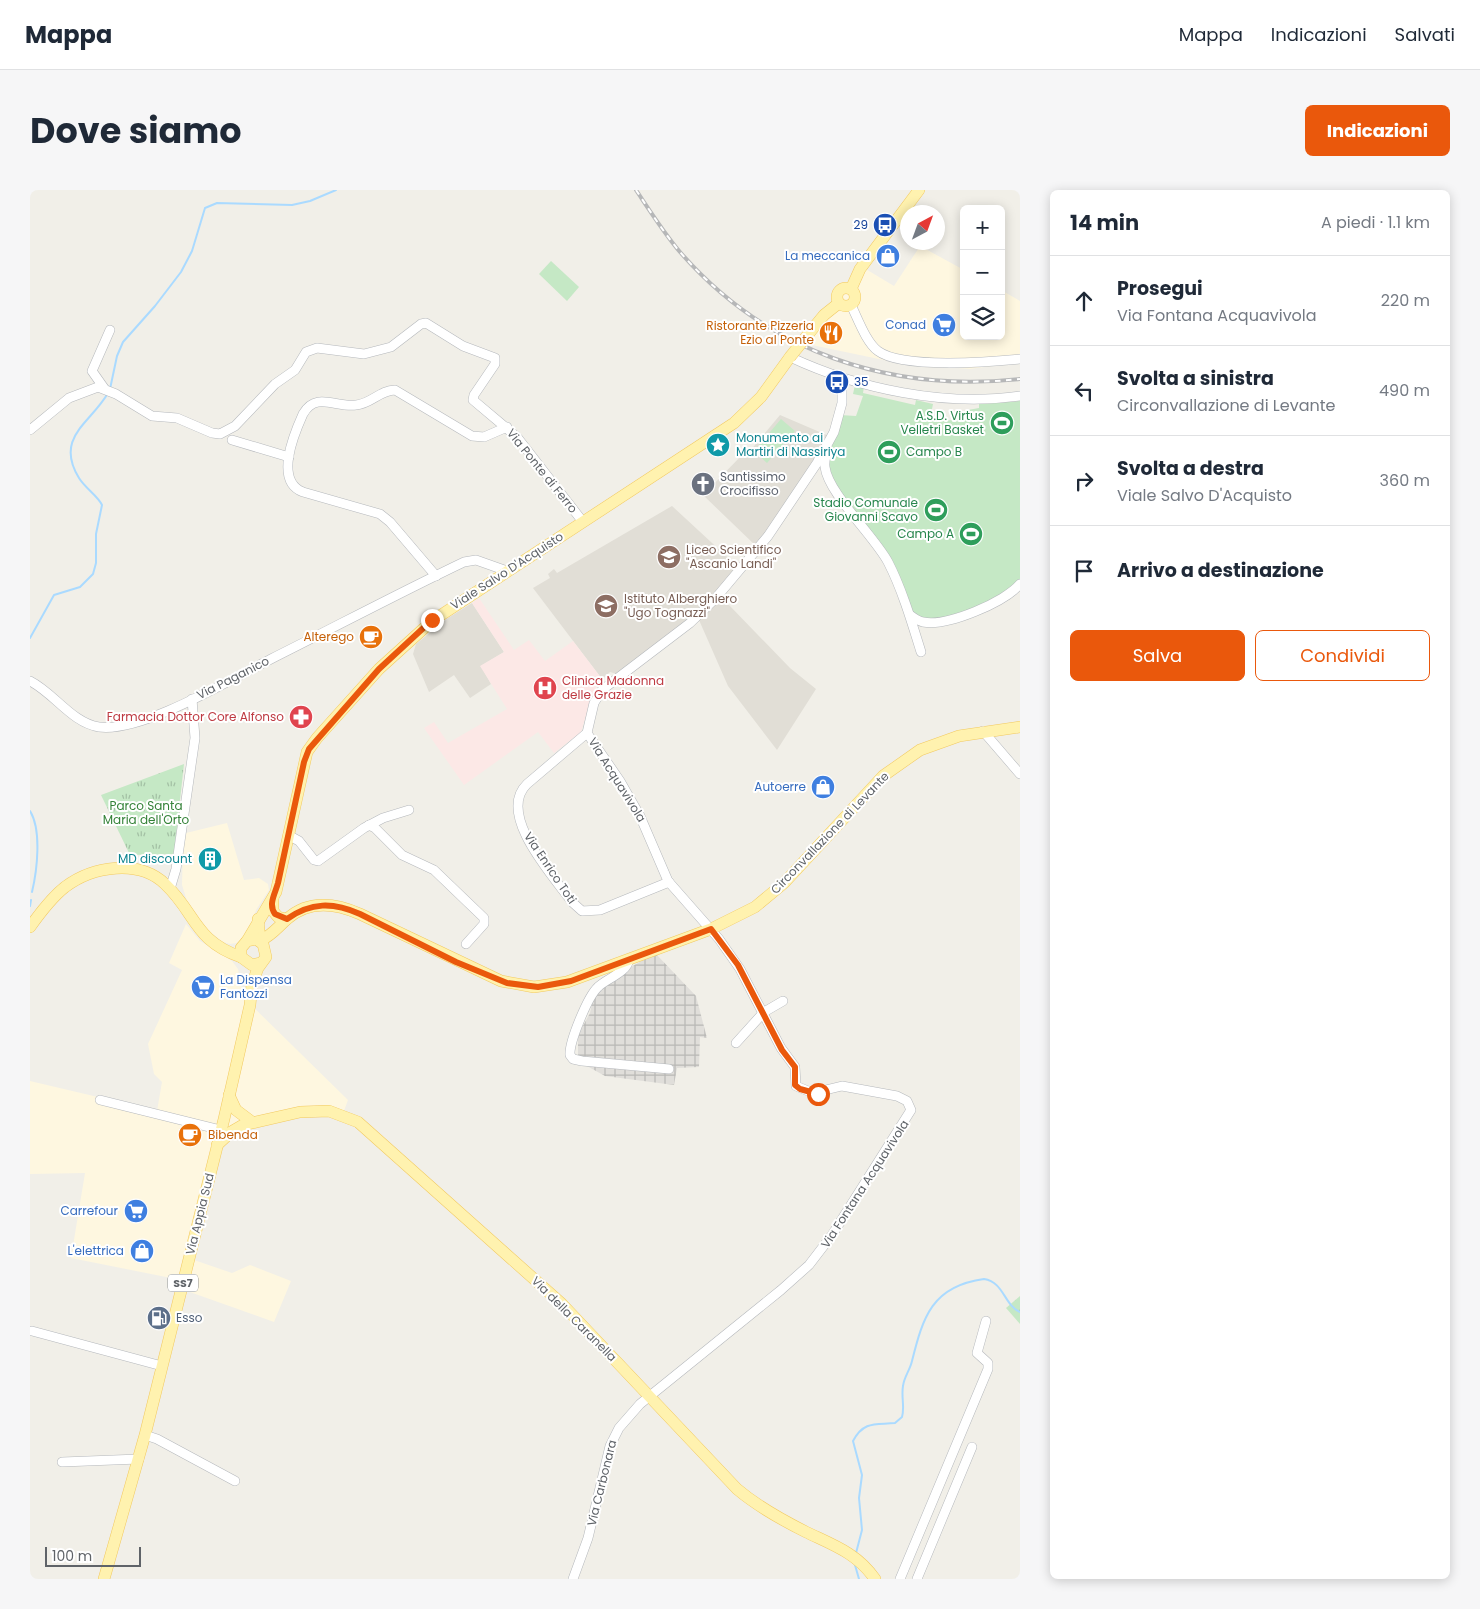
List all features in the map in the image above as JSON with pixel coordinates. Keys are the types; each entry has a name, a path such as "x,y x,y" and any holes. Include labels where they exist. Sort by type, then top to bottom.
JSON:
{"main road":[{"path":"851,289 860,269 919,190"},
{"path":"844,288 851,289 856,298 845,304 837,296 839,291 844,288"},
{"name":"Viale Salvo D'Acquisto","path":"245,943 258,919 273,898 278,883 305,758 317,738 379,669 435,618 741,417 761,397 824,315 845,304"},
{"name":"Circonvallazione di Levante","path":"260,941 279,929 287,919 303,909 315,905 344,908 486,975 522,986 542,987 567,982 711,929 746,913 769,897 871,788 901,762 937,742 983,731 1020,726"},
{"path":"30,927 50,901 78,879 97,872 120,868 140,870 152,875 170,889 195,925 216,945 244,960 260,964"},
{"path":"273,898 272,911 278,917 287,919"},
{"path":"258,919 260,941 266,952"},
{"name":"SS7","path":"260,964 279,929"},
{"path":"216,945 232,947 260,941"},
{"name":"SS7","path":"245,943 244,960 252,984"},
{"name":"Via Appia Sud","path":"104,1579 139,1460 230,1094 250,1005 252,984 260,964"},
{"path":"230,1094 238,1113 252,1122"},
{"name":"Via della Caranella","path":"222,1125 322,1110 341,1114 361,1124 552,1295 649,1398 745,1495 798,1528 841,1547 864,1566 875,1579"},
{"name":"Via della Caranella","path":"217,1145 233,1131 252,1122"}],"street":[{"path":"845,304 873,345 886,355 945,363 1020,359 1020,354"},
{"name":"Via Ponte di Ferro","path":"104,388 152,416 177,418 212,433 220,434 235,426 277,382 295,370 309,350 319,348 364,354 391,347 426,322 463,346 494,358 495,364 474,395 473,400 506,427 583,522"},
{"path":"104,388 92,370 110,330"},
{"path":"790,357 842,378 948,398 983,400 1020,396"},
{"name":"Via Acquavivola","path":"711,929 669,882 638,812 587,733 594,703 602,690 672,639 708,607 770,533 817,463 834,432 842,403 842,378"},
{"path":"30,430 74,395 96,387 104,388"},
{"path":"436,576 390,522 380,514 303,492 294,487 287,473 289,457 303,414 312,404 324,401 356,405 390,390 402,392 472,436 484,437 506,427"},
{"path":"834,432 824,462 826,473 845,503 887,560 910,615 921,652"},
{"path":"232,440 289,457"},
{"name":"Via Paganico","path":"30,681 48,692 78,718 99,727 134,722 192,698 464,562 474,559 507,571"},
{"path":"910,615 927,623 961,617 998,601 1020,584"},
{"path":"170,889 176,869 194,748 195,729 192,698"},
{"path":"983,731 1020,774"},
{"name":"Via Enrico Toti","path":"587,733 527,784 519,794 516,808 526,836 572,902 582,911 598,910 669,882"},
{"path":"288,835 300,841 317,864 369,826 383,818 409,810"},
{"path":"369,826 375,828 402,855 434,870 483,916 484,924 466,944"},
{"name":"Via Fontana Acquavivola","path":"649,1398 809,1265 832,1235 911,1113 908,1102 897,1096 842,1086 818,1094 798,1088 794,1082 795,1067 782,1050 738,965 711,929"},
{"path":"629,959 625,968 600,984 593,992 574,1033 570,1054 573,1059 582,1061 669,1069"},
{"path":"736,1043 764,1012 782,1001"},
{"path":"100,1100 222,1125"},
{"path":"900,1579 988,1369 988,1364 977,1353 986,1321"},
{"path":"32,1331 162,1366"},
{"name":"Via Carbonara","path":"573,1579 588,1538 612,1440 626,1419 649,1398"},
{"path":"145,1435 235,1481"},
{"path":"917,1579 972,1447"},
{"path":"62,1462 139,1460"}],"shaded area":[{"path":"917,250 927,250 960,268 960,340 1005,340 1005,292 1020,301 1020,362 970,369 898,363 807,344 864,268 894,286"},
{"path":"780,415 829,436 814,464 756,546 703,495 742,455 745,457"},
{"path":"672,506 738,567 684,624 617,674 610,672 602,679 533,588 550,578 548,574 554,569 557,573"},
{"name":"Clinica Madonna delle Grazie","path":"479,598 514,650 529,640 545,661 573,641 602,679 593,693 581,732 554,753 538,732 464,785 424,728 434,722 448,743 507,709 480,666 504,652 472,603"},
{"path":"717,602 729,605 790,668 816,689 777,750 728,686 699,620"},
{"path":"472,603 504,652 481,666 491,684 470,698 454,675 429,692 413,654 416,644 448,618"},
{"path":"227,823 244,880 259,878 268,884 269,890 256,910 248,933 237,943 230,944 223,942 205,928 187,901 182,885 183,846 186,833"},
{"path":"186,924 200,941 232,961 238,969 244,998 348,1100 341,1119 326,1115 309,1115 278,1121 234,1133 223,1146 194,1260 232,1273 250,1265 291,1281 274,1322 187,1291 176,1279 71,1258 85,1173 30,1174 30,1081 157,1111 162,1082 154,1074 148,1044 182,970 169,963"},
{"path":"655,953 696,996 707,1038 700,1037 699,1067 677,1068 674,1085 605,1076 578,1061 578,1035 590,1013 594,994 604,983"}],"green space":[{"path":"551,261 579,287 567,301 539,274"},
{"name":"Stadio Comunale Giovanni Scavo","path":"855,385 864,387 863,393 915,405 916,400 933,404 930,419 944,421 967,418 968,410 979,408 979,404 1020,401 1020,580 1014,587 976,608 946,618 924,620 912,610 903,593 890,558 838,491 829,471 830,450 840,415 856,416 863,396 853,394"},
{"path":"781,419 795,431 767,463 754,451"},
{"name":"Parco Santa Maria dell'Orto","path":"184,764 174,854 130,855 101,795"},
{"path":"1020,1296 1020,1324 1006,1308"}],"waterway":[{"path":"110,389 117,356 123,342 155,306 181,272 192,251 205,208 217,203 292,205 310,201 336,190"},
{"path":"30,638 54,595 80,587 93,574 96,563 96,534 102,505 79,478 72,464 71,452 73,441 78,431 108,393"},
{"path":"30,811 34,819 37,839 37,862 32,892"},
{"path":"30,906 31,900"},
{"path":"856,1553 862,1530 859,1498 862,1475 853,1441 857,1434 866,1427 895,1423 902,1417 904,1383 921,1331 933,1306 941,1296 952,1289 966,1283 984,1279 996,1284 1010,1304 1020,1312"},
{"path":"855,1565 859,1579"}],"railway":[{"path":"636,190 674,245 714,287 751,316 791,340 834,358 878,371 924,379 971,382 1020,379"}],"place":[{"name":"29","path":"885,225"},
{"name":"La meccanica","path":"888,256"},
{"name":"Conad","path":"944,325"},
{"name":"Ristorante Pizzeria Ezio al Ponte","path":"831,333"},
{"name":"35","path":"837,382"},
{"name":"A.S.D. Virtus Velletri Basket","path":"1002,423"},
{"name":"Monumento ai Martiri di Nassiriya","path":"718,445"},
{"name":"Campo B","path":"889,452"},
{"name":"Santissimo Crocifisso","path":"703,484"},
{"name":"Stadio Comunale Giovanni Scavo","path":"936,510"},
{"name":"Campo A","path":"971,534"},
{"name":"Liceo Scientifico \"Ascanio Landi\"","path":"669,557"},
{"name":"Istituto Alberghiero \"Ugo Tognazzi\"","path":"606,606"},
{"name":"Alterego","path":"371,637"},
{"name":"Clinica Madonna delle Grazie","path":"545,688"},
{"name":"Farmacia Dottor Core Alfonso","path":"301,717"},
{"name":"Autoerre","path":"823,787"},
{"name":"MD discount","path":"210,859"},
{"name":"La Dispensa Fantozzi","path":"203,987"},
{"name":"Bibenda","path":"190,1135"},
{"name":"Carrefour","path":"136,1211"},
{"name":"L'elettrica","path":"142,1251"},
{"name":"Esso","path":"159,1318"}],"route":[{"path":"432,620 379,669 309,749 304,762 276,892 273,898 272,911 278,917 287,919 303,909 315,905 337,906 351,910 496,980 530,987 562,984 711,929 738,965 760,1004 782,1050 795,1067 795,1085 810,1093 818,1094"}]}
